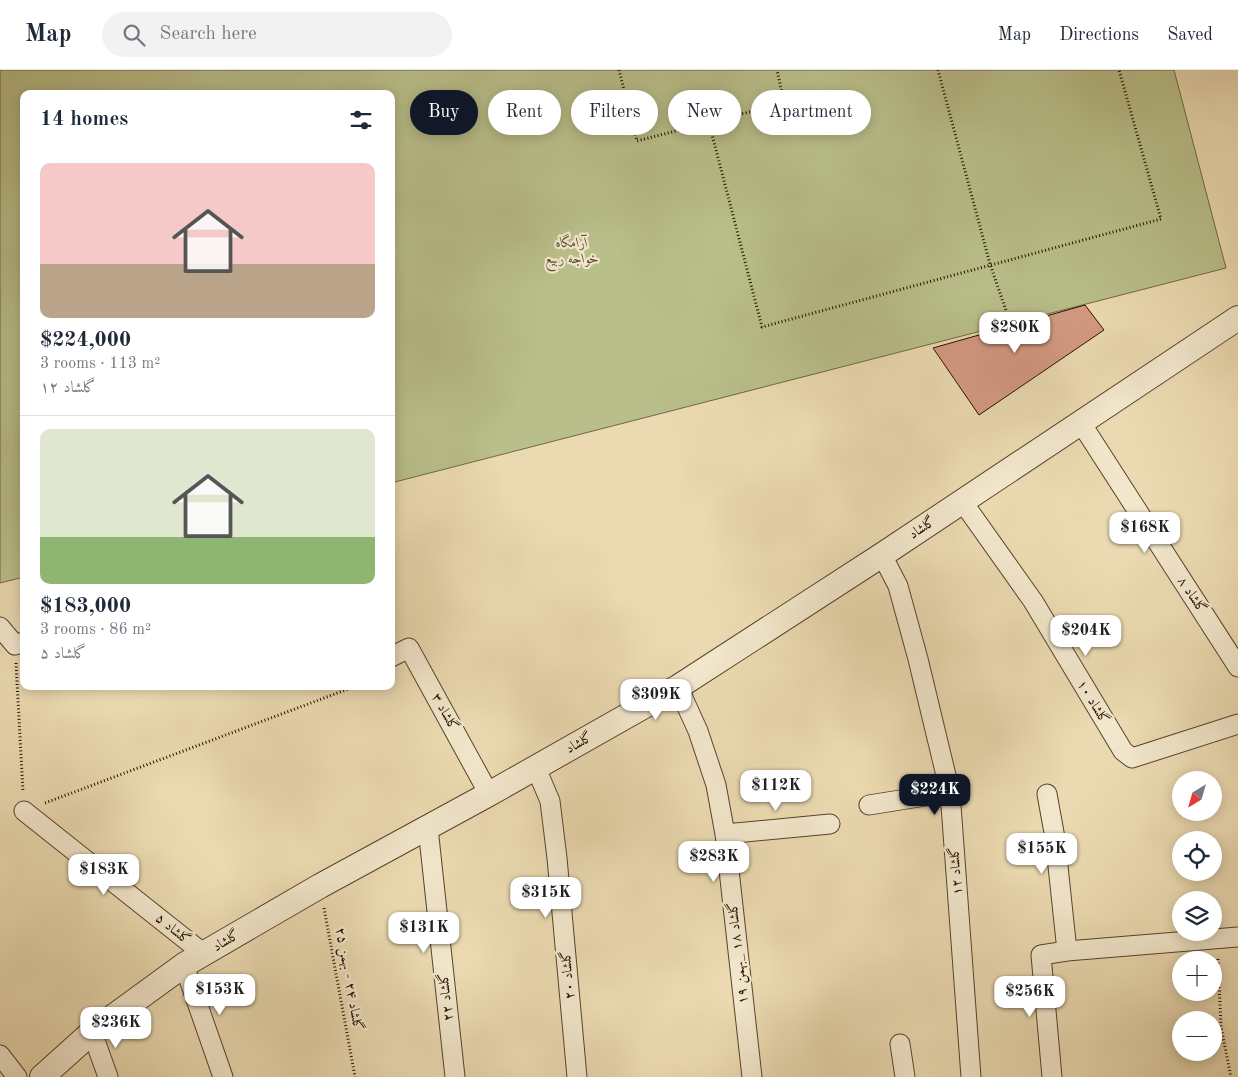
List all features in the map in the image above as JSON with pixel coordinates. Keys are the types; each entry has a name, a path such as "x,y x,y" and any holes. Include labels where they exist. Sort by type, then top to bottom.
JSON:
{"street":[{"name":"گلشاد","path":"42,1077 92,1032 194,960 320,886 536,768 678,687 882,555 1238,318"},
{"name":"گلشاد ۸","path":"1081,423 1238,667"},
{"name":"گلشاد ۱۰","path":"962,501 1032,601 1123,752 1132,758 1238,724"},
{"name":"گلشاد ۱۲","path":"882,555 898,586 918,659 950,792 971,1077"},
{"path":"0,627 13,645"},
{"name":"گلشاد ۳","path":"395,655 409,648 489,794"},
{"name":"گلشاد ۱۸ _بهمن ۱۹","path":"678,687 698,731 716,785 725,834 752,1077"},
{"name":"گلشاد ۲۰","path":"536,768 550,802 577,1071"},
{"path":"869,806 950,792"},
{"path":"1047,794 1055,838 1067,951"},
{"name":"گلشاد ۵","path":"24,811 194,960"},
{"path":"725,834 830,824"},
{"name":"گلشاد ۲۲","path":"428,828 455,1077"},
{"path":"1222,939 1238,937"},
{"path":"1052,1077 1041,955 1067,951 1192,941"},
{"path":"194,960 224,1077"},
{"path":"92,1032 108,1077"},
{"path":"900,1044 905,1077"},
{"path":"0,1055 17,1077"}],"path":[{"path":"619,70 637,140 668,133"},
{"path":"741,115 784,103 777,70"},
{"path":"938,70 990,264 1010,325"},
{"path":"713,135 762,327 1161,219 1119,70"},
{"path":"13,645 24,811 345,690"},
{"name":"گلشاد ۲۴ - بهمن ۲۵","path":"320,886 355,1077"},
{"path":"1217,941 1221,1027 1231,1077"}],"green space":[{"name":"آرامگاه خواجه ربیع","path":"0,70 1174,70 1226,268 395,482 395,90 20,90 20,578 0,583"}],"building":[{"path":"1085,305 1104,330 979,415 933,348"}]}
